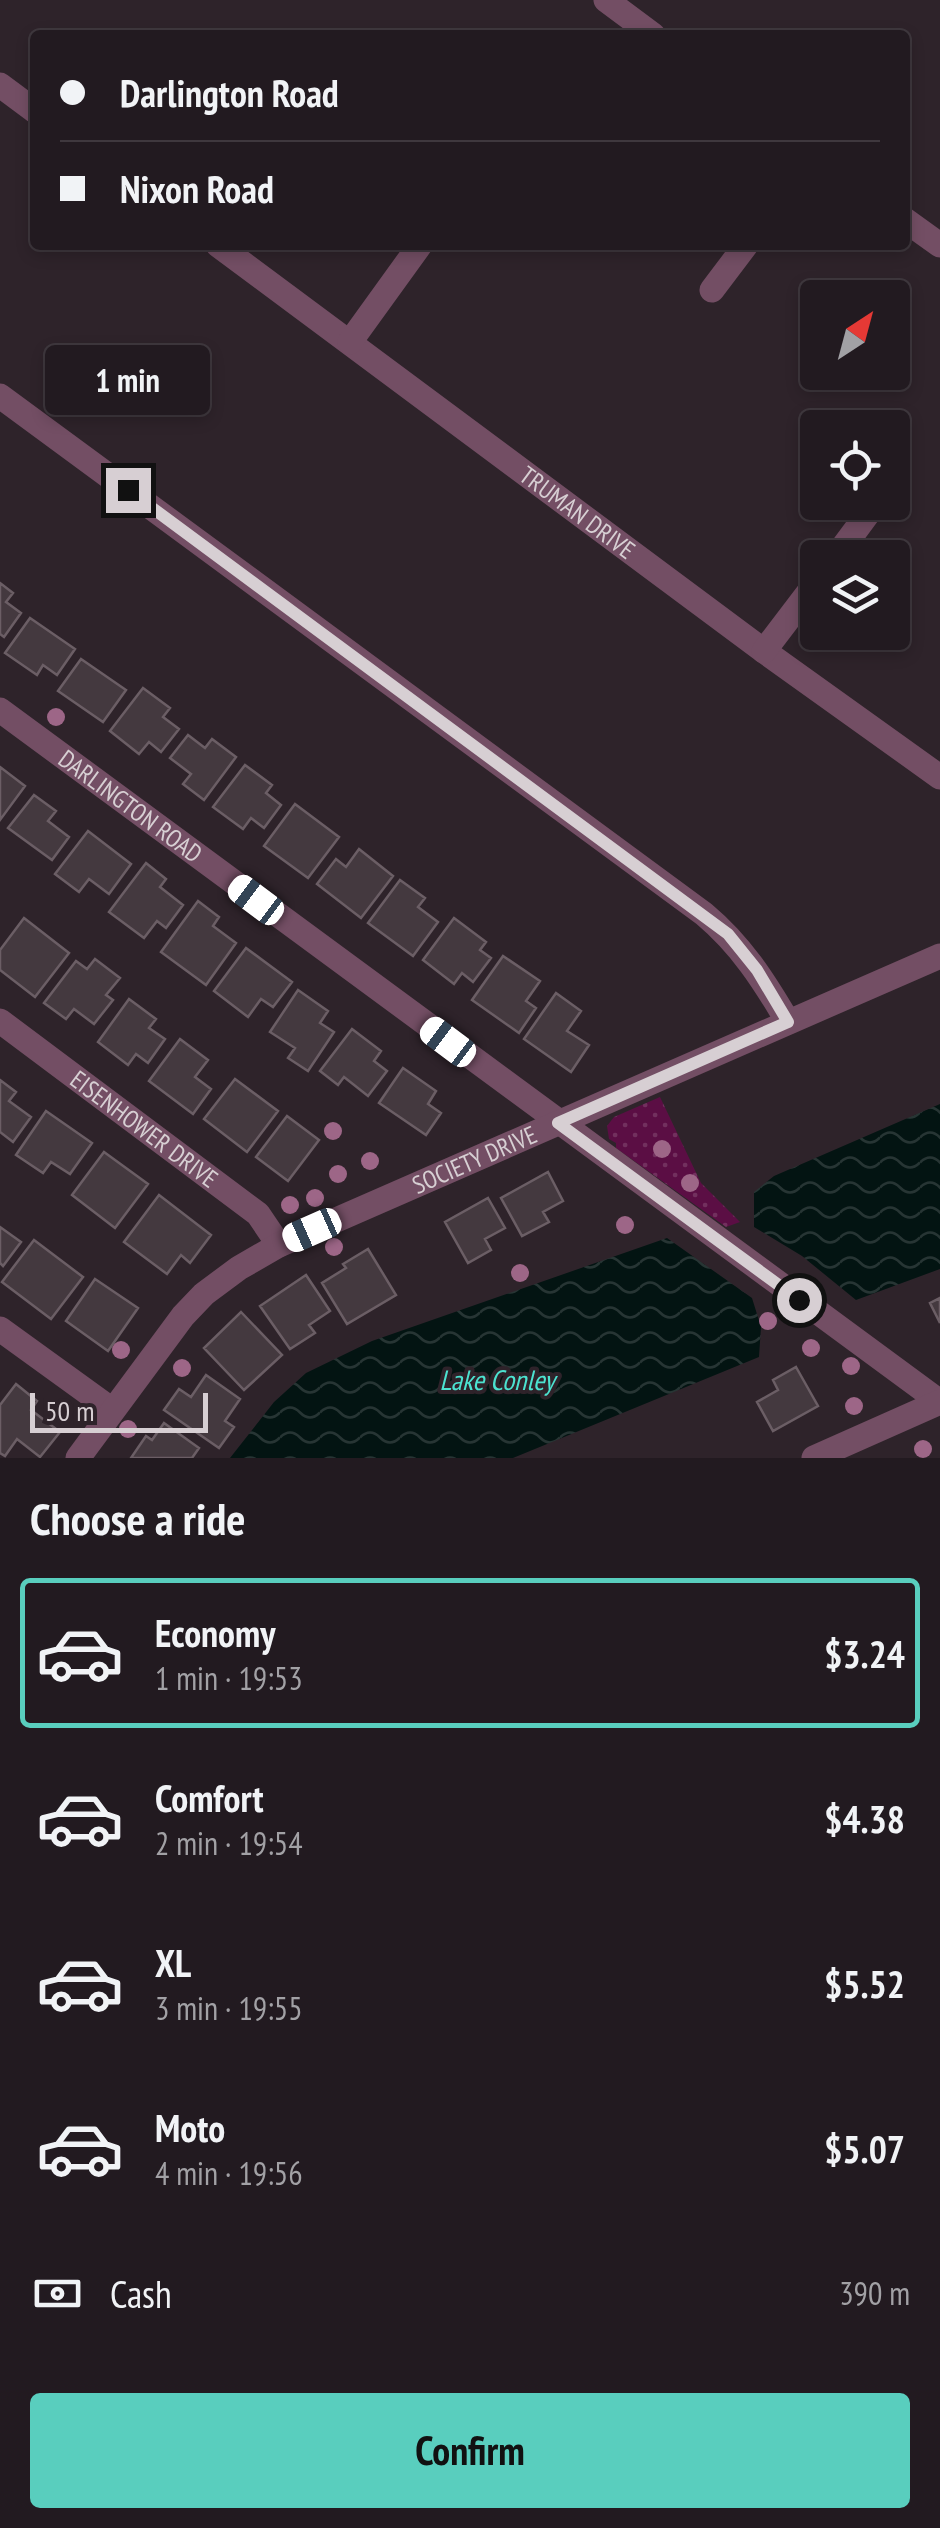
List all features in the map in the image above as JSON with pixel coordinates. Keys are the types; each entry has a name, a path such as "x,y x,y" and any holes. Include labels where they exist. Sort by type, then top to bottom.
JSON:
{"street":[{"path":"606,0 647,30"},
{"path":"0,86 30,107"},
{"path":"910,224 940,245"},
{"name":"TRUMAN DRIVE","path":"225,250 940,777"},
{"path":"350,342 416,250"},
{"path":"712,290 742,250"},
{"path":"0,396 704,914 728,934 757,970 788,1022"},
{"path":"764,651 800,604"},
{"name":"DARLINGTON ROAD","path":"0,710 940,1402"},
{"name":"SOCIETY DRIVE","path":"78,1458 183,1316 204,1294 239,1268 279,1245 940,956"},
{"name":"EISENHOWER DRIVE","path":"0,1021 258,1214 279,1245"},
{"path":"0,1328 112,1410"},
{"path":"814,1458 940,1402"}],"shaded area":[{"path":"660,1097 701,1183 740,1222 726,1227 609,1139 607,1126 614,1117"}],"water":[{"path":"940,1104 940,1269 856,1300 802,1256 754,1227 754,1192 774,1176"},
{"name":"Lake Conley","path":"667,1238 752,1298 761,1327 759,1357 513,1458 230,1458 274,1402 306,1373 372,1341"}],"building":[{"path":"0,583 13,593 6,602 21,613 4,637 0,634"},
{"path":"30,618 75,649 57,675 43,665 37,675 5,653"},
{"path":"81,659 126,690 103,722 58,691"},
{"path":"143,688 170,708 163,717 179,729 161,752 149,742 139,754 110,731"},
{"path":"188,735 205,748 212,739 236,757 204,800 183,784 191,774 170,758"},
{"path":"245,765 272,785 266,793 281,805 264,828 251,818 243,829 213,807"},
{"path":"0,767 25,786 0,820"},
{"path":"34,795 56,811 48,821 69,837 52,860 8,828"},
{"path":"295,804 339,837 308,878 264,846"},
{"path":"88,831 131,864 109,894 89,879 79,892 55,874"},
{"path":"359,849 393,876 361,918 317,884 336,859 346,867"},
{"path":"146,863 166,879 160,887 183,905 166,928 157,921 144,938 109,912"},
{"path":"400,880 425,898 418,907 438,922 413,956 368,923"},
{"path":"198,901 219,917 213,926 236,943 206,985 161,952"},
{"path":"24,918 69,953 35,997 0,970 0,950"},
{"path":"454,918 486,942 480,950 491,958 473,982 462,973 454,984 423,960"},
{"path":"246,948 292,982 273,1007 261,999 248,1017 214,991"},
{"path":"503,956 540,981 526,1001 536,1008 519,1033 472,1000"},
{"path":"95,959 120,978 106,995 113,1000 94,1024 74,1009 66,1019 44,1003 76,961 87,969"},
{"path":"298,990 328,1011 320,1023 334,1032 308,1071 288,1058 295,1048 270,1032"},
{"path":"556,993 581,1011 567,1031 589,1045 571,1072 524,1039"},
{"path":"129,999 156,1019 149,1028 165,1039 148,1063 136,1054 128,1065 98,1042"},
{"path":"352,1029 381,1051 374,1061 387,1071 368,1096 344,1077 338,1085 320,1071"},
{"path":"180,1039 208,1060 195,1077 211,1089 193,1114 149,1081"},
{"path":"403,1068 436,1091 428,1104 441,1113 426,1135 379,1103"},
{"path":"235,1079 278,1111 247,1152 204,1119"},
{"path":"0,1080 16,1092 9,1101 31,1117 13,1142 0,1132"},
{"path":"46,1111 92,1143 70,1174 51,1162 43,1173 16,1155"},
{"path":"287,1116 319,1140 288,1181 256,1157"},
{"path":"104,1152 148,1184 115,1228 72,1195"},
{"path":"548,1172 563,1201 543,1212 549,1222 522,1236 501,1198"},
{"path":"159,1195 211,1235 190,1263 181,1255 167,1274 124,1242"},
{"path":"488,1198 505,1228 485,1239 491,1250 468,1263 445,1222"},
{"path":"0,1227 21,1242 3,1266 0,1263"},
{"path":"34,1240 83,1277 51,1319 2,1282"},
{"path":"368,1249 396,1295 347,1324 322,1283"},
{"path":"306,1275 330,1311 309,1325 315,1333 290,1349 260,1306"},
{"path":"95,1279 138,1308 108,1351 66,1321"},
{"path":"940,1298 940,1323 930,1303"},
{"path":"241,1312 282,1355 244,1390 204,1348"},
{"path":"796,1367 818,1406 773,1431 757,1402 778,1390 773,1380"},
{"path":"206,1375 240,1399 225,1421 234,1427 219,1448 164,1410 179,1389 191,1397"},
{"path":"16,1384 37,1401 31,1410 60,1432 40,1457 17,1439 5,1456 0,1453 0,1405"},
{"path":"164,1423 199,1448 192,1458 131,1458 146,1436 152,1440"}],"route":[{"path":"128,490 728,934 757,970 788,1022 558,1123 799,1300"}]}
